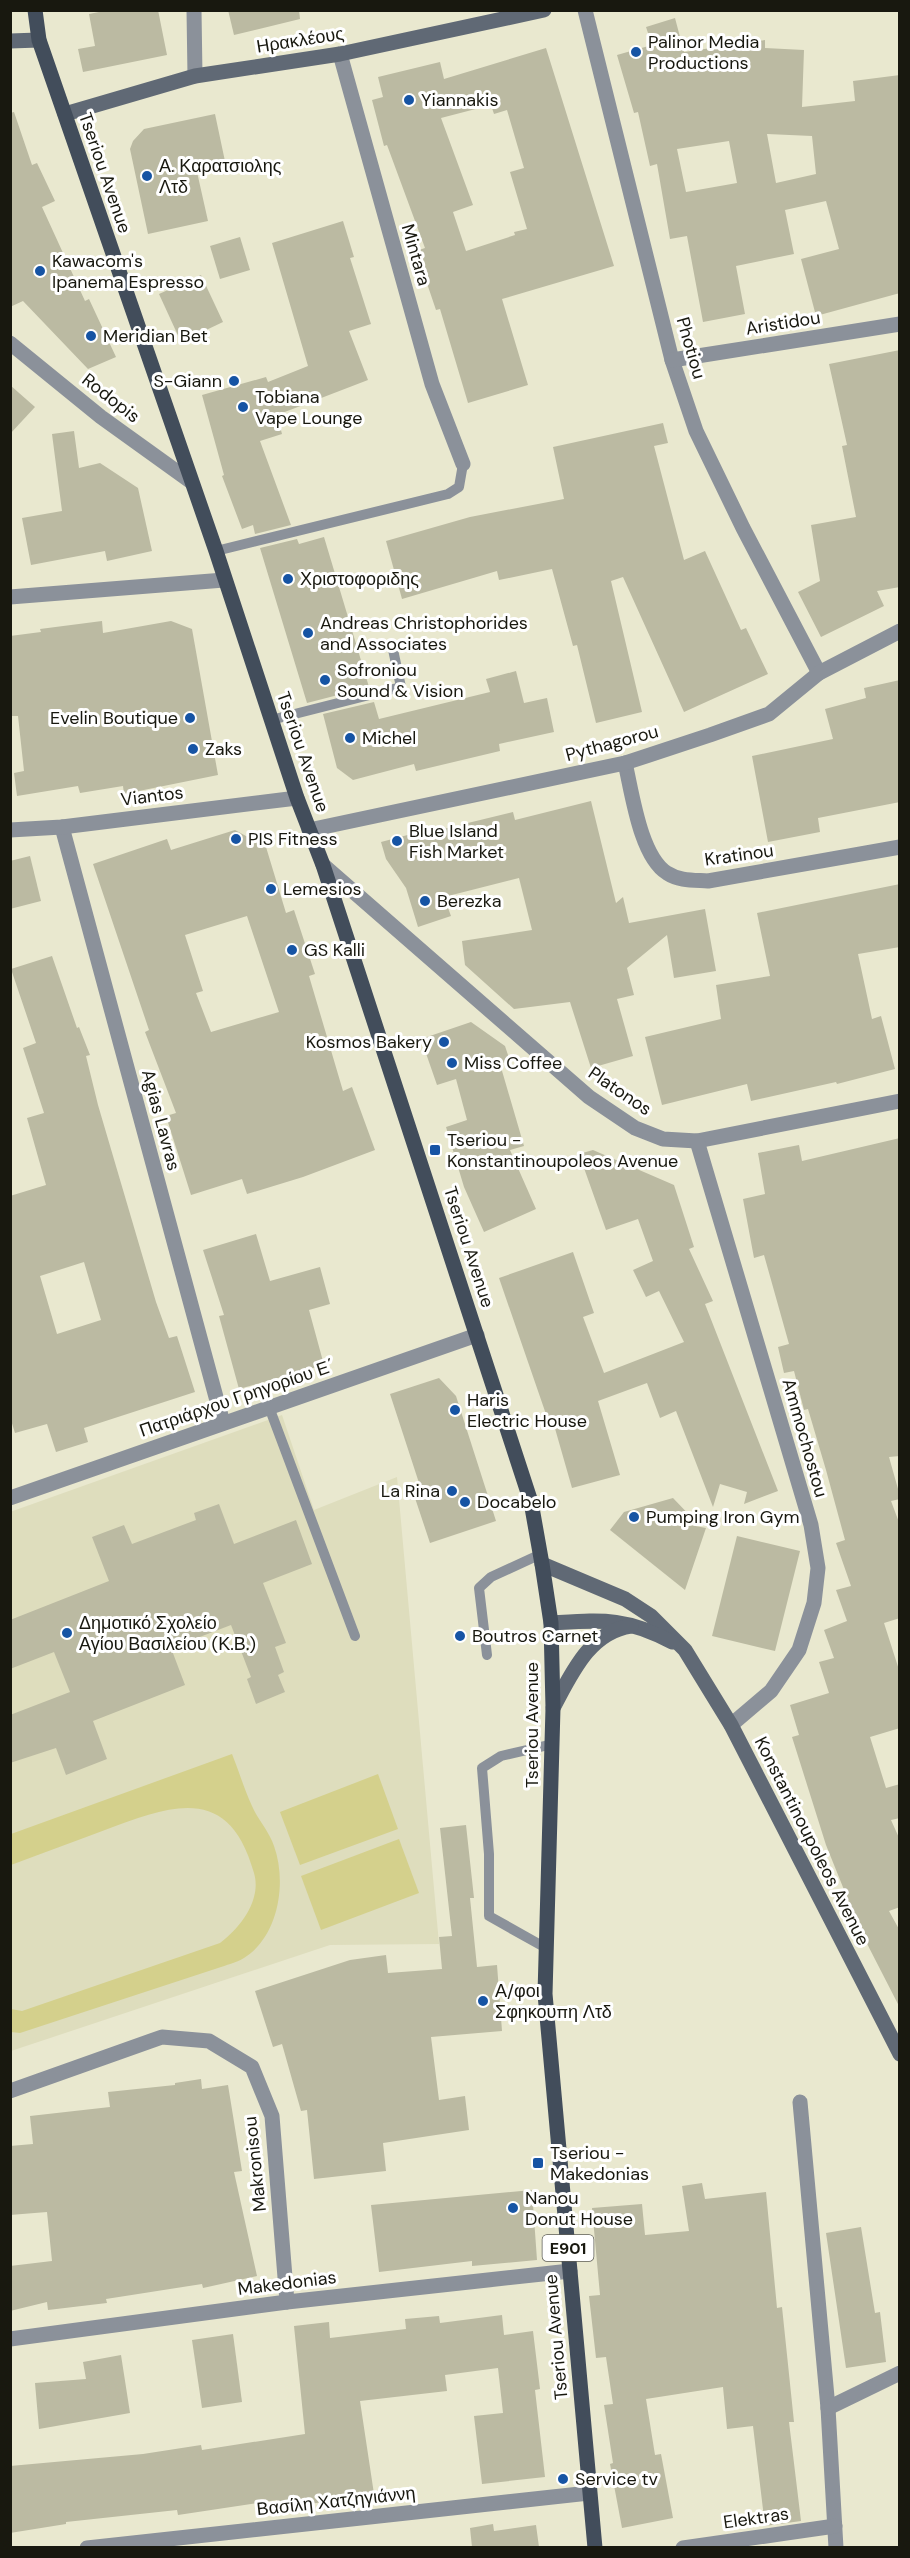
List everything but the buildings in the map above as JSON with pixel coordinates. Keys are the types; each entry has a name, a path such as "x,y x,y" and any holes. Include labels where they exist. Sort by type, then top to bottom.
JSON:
{"main road":[{"name":"Tseriou Avenue","path":"35,10 39,40 216,551 297,798 323,865 531,1502 551,1623 553,1744 545,1994 595,2547"}],"street":[{"path":"194,10 195,76"},
{"name":"Ηρακλέους","path":"64,114 195,76 340,54 544,10"},
{"name":"Photiou","path":"585,10 672,360 696,431 742,528 819,673"},
{"path":"10,41 39,40"},
{"name":"Mintara","path":"340,54 432,384 463,464"},
{"name":"Aristidou","path":"672,360 900,324"},
{"name":"Rodopis","path":"10,343 101,417 190,481"},
{"path":"10,597 224,580"},
{"name":"Pythagorou","path":"309,830 625,763 769,714 819,673 900,631"},
{"name":"Kratinou","path":"625,763 644,838 655,861 667,873 686,880 708,880 754,873 900,847"},
{"name":"Viantos","path":"10,830 62,827 297,798"},
{"name":"Agias Lavras","path":"62,827 223,1423"},
{"name":"Platonos","path":"323,865 589,1097 635,1128 663,1139 697,1141 900,1101"},
{"name":"Ammochostou","path":"697,1141 811,1525 818,1568 814,1603 799,1650 771,1690 731,1725"},
{"name":"Πατριάρχου Γρηγορίου Ε΄","path":"11,1496 477,1335"},
{"name":"Konstantinoupoleos Avenue","path":"542,1559 625,1599 651,1616 685,1650 731,1725 900,2054"},
{"path":"551,1623 605,1620 637,1625 685,1650"},
{"path":"553,1708 581,1658 592,1647 615,1631 637,1625"},
{"name":"Makronisou","path":"10,2091 162,2037 209,2041 252,2067 272,2116 287,2302"},
{"path":"800,2102 828,2408 836,2547"},
{"name":"Makedonias","path":"10,2339 287,2302 570,2271"},
{"path":"828,2408 900,2373"},
{"name":"Βασίλη Χατζηγιάννη","path":"87,2547 589,2493"},
{"name":"Elektras","path":"683,2547 835,2526"}],"lane":[{"path":"216,551 448,494 459,487 463,464"},
{"path":"271,720 401,687 392,645"},
{"path":"269,1407 355,1636"},
{"path":"488,1655 479,1588 491,1577 542,1559"},
{"path":"546,1948 489,1916 489,1854 482,1768 501,1756 553,1744"}],"shaded area":[{"path":"282,1415 314,1510 397,1477 439,1944 330,1945 11,2051 10,1512"},
{"path":"232,1754 254,1811 272,1841 280,1876 277,1907 272,1922 256,1948 244,1958 231,1964 20,2033 11,2032 11,2009 22,2011 220,1943 242,1921 252,1903 256,1883 243,1844 230,1825 214,1813 195,1808 175,1809 130,1821 11,1865 11,1834"},
{"path":"378,1774 398,1829 300,1865 280,1812"},
{"path":"399,1839 419,1893 321,1930 301,1876"}],"place":[{"name":"Palinor Media Productions","path":"636,52"},
{"name":"Yiannakis","path":"409,100"},
{"name":"Α. Καρατσιολης Λτδ","path":"147,176"},
{"name":"Kawacom's Ipanema Espresso","path":"40,271"},
{"name":"Meridian Bet","path":"91,336"},
{"name":"S-Giann","path":"234,381"},
{"name":"Tobiana Vape Lounge","path":"243,407"},
{"name":"Χριστοφοριδης","path":"288,579"},
{"name":"Andreas Christophorides and Associates","path":"308,633"},
{"name":"Sofroniou Sound & Vision","path":"325,680"},
{"name":"Evelin Boutique","path":"190,718"},
{"name":"Michel","path":"350,738"},
{"name":"Zaks","path":"193,749"},
{"name":"PIS Fitness","path":"236,839"},
{"name":"Blue Island Fish Market","path":"397,841"},
{"name":"Lemesios","path":"271,889"},
{"name":"Berezka","path":"425,901"},
{"name":"GS Kalli","path":"292,950"},
{"name":"Kosmos Bakery","path":"444,1042"},
{"name":"Miss Coffee","path":"452,1063"},
{"name":"Tseriou - Konstantinoupoleos Avenue","path":"435,1150"},
{"name":"Haris Electric House","path":"455,1410"},
{"name":"La Rina","path":"452,1491"},
{"name":"Docabelo","path":"465,1502"},
{"name":"Pumping Iron Gym","path":"634,1517"},
{"name":"Δημοτικό Σχολείο Αγίου Βασιλείου (Κ.Β.)","path":"67,1633"},
{"name":"Boutros Carnet","path":"460,1636"},
{"name":"Α/φοι Σφηκουπη Λτδ","path":"483,2001"},
{"name":"Tseriou - Makedonias","path":"538,2163"},
{"name":"Nanou Donut House","path":"513,2208"},
{"name":"Service tv","path":"563,2479"}]}
